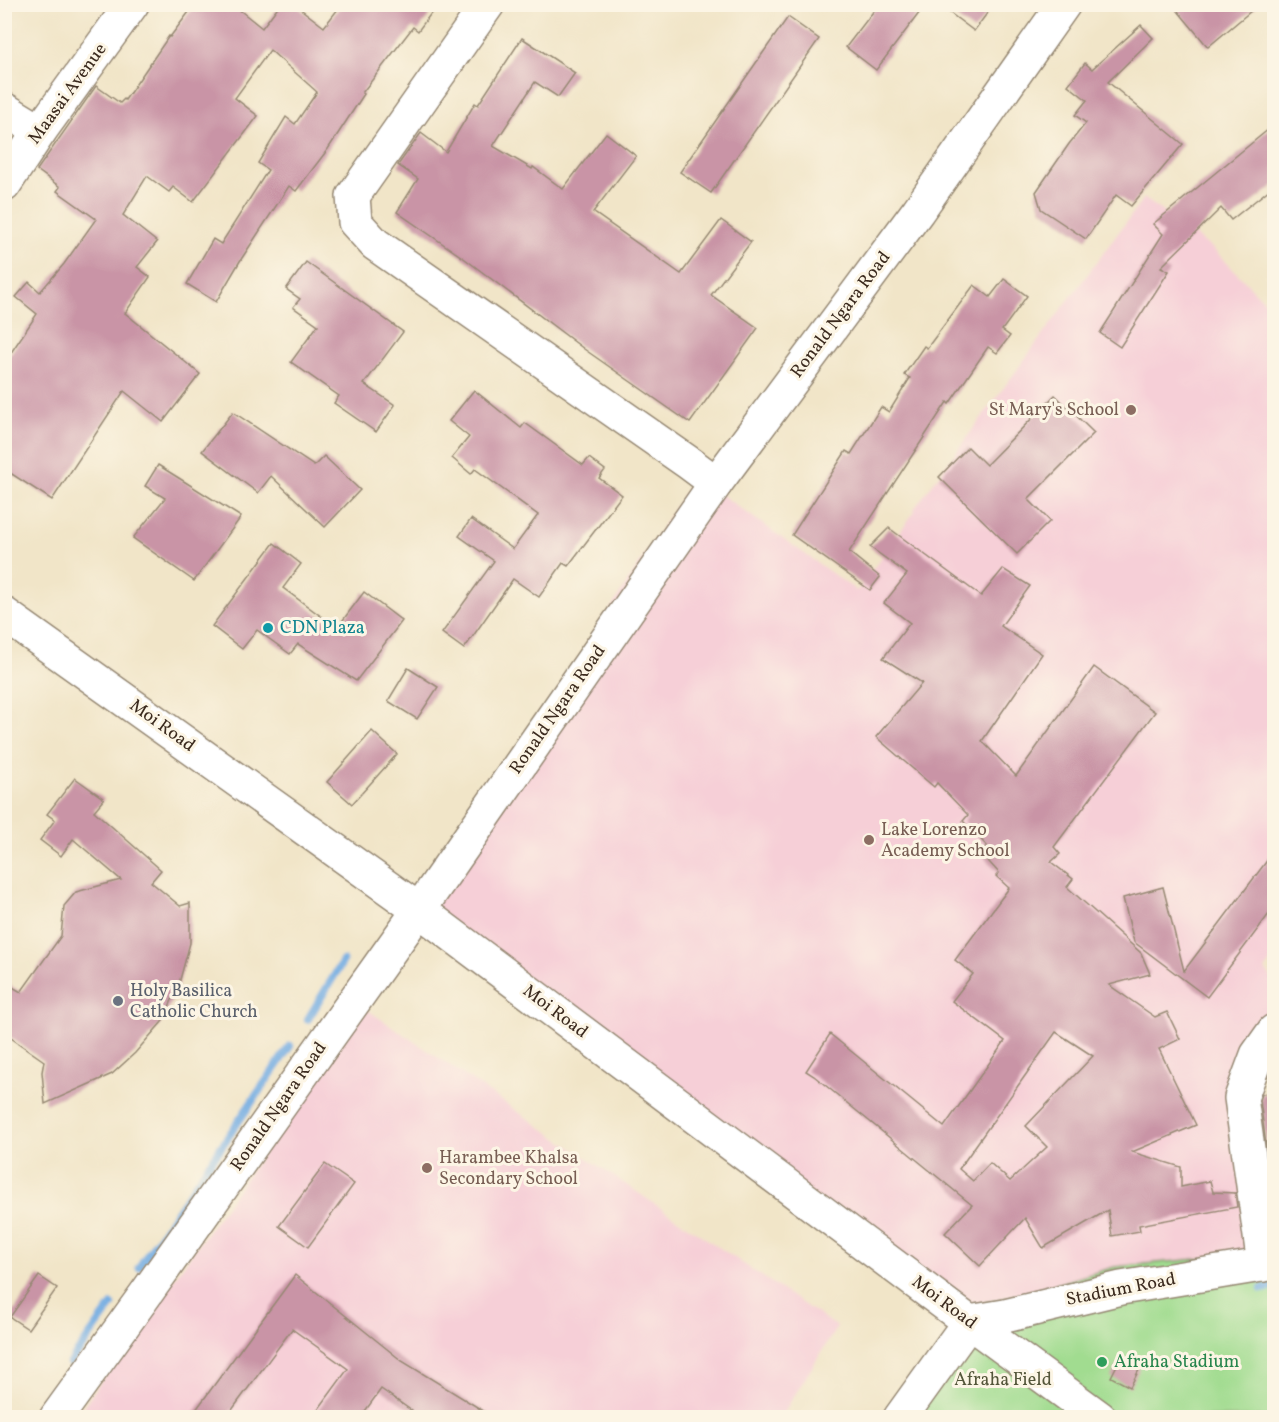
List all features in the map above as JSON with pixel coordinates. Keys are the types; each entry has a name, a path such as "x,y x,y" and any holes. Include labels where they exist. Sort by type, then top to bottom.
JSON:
{"street":[{"name":"Maasai Avenue","path":"4,185 132,4"},
{"path":"488,4 353,196 356,222 375,244 716,483"},
{"name":"Ronald Ngara Road","path":"56,1418 419,910 716,483 918,211 1064,4"},
{"path":"4,109 40,131"},
{"name":"Moi Road","path":"4,614 419,910 1100,1418"},
{"path":"1269,1264 1241,1098 1257,1055 1275,1031"},
{"name":"Stadium Road","path":"969,1322 1005,1316 1121,1288 1269,1264"},
{"path":"900,1418 969,1322"}],"shaded area":[{"name":"Lake Lorenzo Academy School","path":"1144,198 1213,249 1274,311 1274,955 1265,970 1274,981 1274,1020 1252,1048 1260,1253 1023,1294 970,1306 417,913 695,476 857,591 915,511 914,509"},
{"name":"Harambee Khalsa Secondary School","path":"366,1009 837,1327 781,1417 75,1418"}],"green space":[{"name":"Afraha Stadium","path":"1274,1251 1274,1417 891,1418 970,1306 1023,1294 1115,1267"}],"building":[{"path":"195,4 232,4 262,28 280,4 294,4 324,27 342,4 438,4 418,31 413,27 362,93 364,94 328,149 296,191 289,186 216,302 187,284 213,239 221,244 268,170 258,163 286,117 295,124 317,92 270,50 235,98 258,116 193,202 173,187 169,192 147,176 123,215 157,242 137,267 150,277 125,313 200,374 163,422 124,391 52,500 4,469 4,363 37,314 16,297 29,282 40,292 64,264 96,219 57,191 60,187 37,170 96,86 120,103 125,100 169,36"},
{"path":"879,4 926,4 876,70 846,47"},
{"path":"938,4 994,4 974,31"},
{"path":"1173,5 1258,5 1208,47"},
{"path":"788,17 819,39 711,193 680,172"},
{"path":"1141,25 1153,38 1108,82 1183,144 1131,206 1116,195 1086,239 1041,209 1036,192 1086,123 1075,115 1087,100 1068,85 1085,63 1092,69"},
{"path":"522,38 575,73 558,97 535,82 493,146 532,169 533,167 563,189 606,133 636,156 593,212 681,274 721,220 751,242 711,295 758,328 690,423 584,349 465,259 397,212 418,179 398,165 421,133 446,152 475,103 478,105"},
{"path":"1275,124 1275,185 1231,220 1221,208 1161,267 1169,271 1120,347 1100,333 1163,234 1153,224"},
{"path":"306,262 403,332 364,384 395,405 376,432 334,403 339,396 291,362 318,325 293,307 300,299 286,289"},
{"path":"1004,279 1027,296 1002,330 1010,336 997,353 988,347 949,404 947,402 849,552 880,577 870,590 792,535 846,451 851,454 881,407 889,412 910,378 904,375 924,346 927,348 974,285 990,297"},
{"path":"474,390 521,428 525,423 583,465 589,458 605,470 599,478 622,495 568,566 563,563 539,597 513,579 464,649 442,633 494,561 459,536 471,519 513,549 538,515 475,469 471,474 452,458 469,437 449,421"},
{"path":"1055,395 1094,433 1028,499 1050,521 1017,554 939,477 968,447 986,465"},
{"path":"233,412 314,466 324,456 360,490 325,527 271,476 258,493 202,451"},
{"path":"158,465 241,517 194,581 133,538 165,498 145,486"},
{"path":"889,528 981,596 1003,569 1030,586 1001,626 1042,654 982,741 1016,776 1094,667 1155,712 1054,847 1060,854 1051,862 1073,879 1067,887 1141,953 1150,974 1109,985 1155,1017 1167,1012 1180,1039 1159,1049 1196,1125 1132,1152 1181,1167 1181,1187 1210,1181 1213,1192 1235,1193 1237,1207 1139,1225 1140,1231 1112,1236 1108,1210 1043,1248 1025,1218 980,1266 945,1233 972,1205 806,1071 830,1034 944,1127 1005,1041 952,1001 973,974 955,960 1009,888 996,876 999,873 980,852 987,846 963,821 968,815 937,783 934,787 876,737 922,683 883,658 910,623 884,603 907,574 870,547","holes":["1056,1032 1093,1056 1026,1126 1047,1147 1010,1181 990,1163 973,1181 959,1169"]},
{"name":"CDN Plaza","path":"274,543 301,564 283,588 337,628 364,592 402,621 356,681 298,644 290,654 257,630 242,649 212,626"},
{"path":"408,668 438,687 417,719 388,701"},
{"path":"372,731 397,754 352,804 327,782"},
{"path":"75,778 104,799 94,811 161,870 151,882 180,906 190,903 190,943 178,987 162,1022 135,1053 112,1074 45,1104 42,1072 44,1061 4,1033 4,982 21,992 61,936 64,906 76,892 121,880 73,839 61,856 40,840 55,820 47,814"},
{"path":"1275,850 1275,906 1207,997 1134,942 1123,898 1163,887 1184,971"},
{"path":"1275,1092 1275,1173 1270,1174 1260,1100 1262,1094"},
{"path":"325,1164 354,1184 308,1247 279,1226"},
{"path":"295,1275 402,1361 495,1418 422,1418 381,1389 360,1418 312,1418 348,1369 292,1329 226,1418 190,1418"},
{"path":"39,1276 57,1288 28,1329 10,1317"},
{"path":"1121,1357 1140,1368 1130,1387 1111,1377"}],"waterway":[{"path":"308,1019 343,961"},
{"path":"139,1267 290,1046"},
{"path":"1262,1289 1274,1287"},
{"path":"70,1363 112,1305"},
{"path":"33,1418 54,1389"}],"place":[{"name":"St Mary's School","path":"1131,410"},
{"name":"CDN Plaza","path":"268,628"},
{"name":"Lake Lorenzo Academy School","path":"869,840"},
{"name":"Holy Basilica Catholic Church","path":"118,1001"},
{"name":"Harambee Khalsa Secondary School","path":"427,1168"},
{"name":"Afraha Stadium","path":"1102,1362"}],"park label":[{"name":"Afraha Field","path":"1003,1380"}]}
